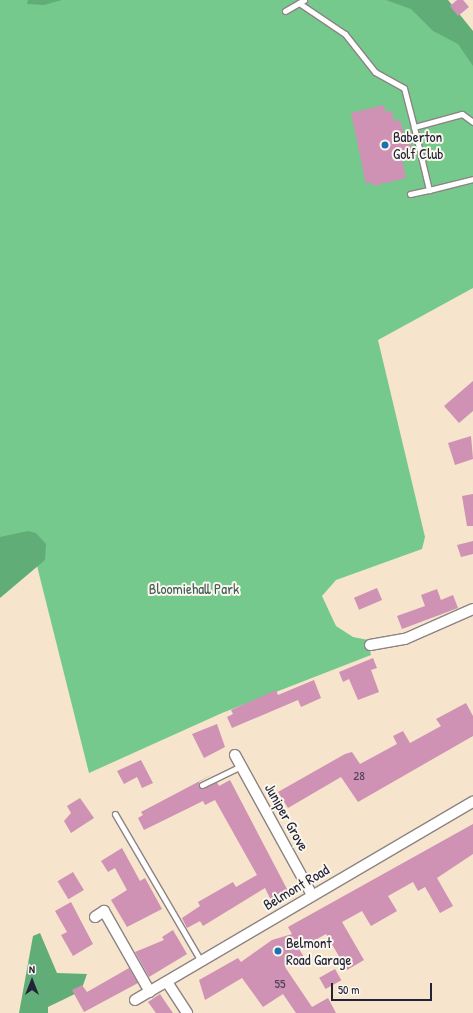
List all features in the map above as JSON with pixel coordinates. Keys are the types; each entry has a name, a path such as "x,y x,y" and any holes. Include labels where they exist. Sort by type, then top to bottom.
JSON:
{"street":[{"path":"370,645 405,639 473,608"},
{"name":"Juniper Grove","path":"235,754 312,895"},
{"name":"Belmont Road","path":"135,1000 473,802"},
{"path":"95,917 104,912 150,992"},
{"path":"168,982 187,1013"}],"lane":[{"path":"310,0 310,7"},
{"path":"285,11 302,1 345,34 375,72 404,88 429,190"},
{"path":"414,127 462,114 473,122"},
{"path":"410,194 473,179"},
{"path":"202,785 241,766"},
{"path":"114,814 201,961"}],"green space":[{"name":"Bloomiehall Park","path":"0,0 438,0 473,43 473,288 378,340 425,537 422,549 336,580 322,596 336,626 353,637 368,640 371,655 222,713 89,773 30,538 0,586"},
{"path":"28,0 62,0 44,5 27,4"},
{"path":"386,0 448,0 473,31 473,66 458,44 433,31 411,9"},
{"path":"28,531 36,533 46,544 45,560 0,598 0,537"},
{"path":"40,933 57,973 87,974 81,991 48,1007 48,1013 19,1013 33,936"}],"building":[{"path":"457,0 463,0 469,7 458,16 450,6"},
{"name":"Baberton Golf Club","path":"384,105 386,112 392,111 394,121 400,120 406,141 413,147 401,154 406,178 373,186 372,182 366,184 351,113"},
{"path":"473,381 473,411 459,423 444,406"},
{"path":"471,436 473,459 455,465 448,443"},
{"path":"473,494 473,526 467,526 462,496"},
{"path":"473,541 473,554 461,557 457,545"},
{"path":"377,588 382,600 359,610 354,598"},
{"path":"437,589 441,600 453,595 458,608 402,629 397,616 425,606 421,595"},
{"path":"373,658 377,668 371,670 379,692 358,700 349,679 343,682 339,672"},
{"path":"314,680 321,698 301,707 298,700 232,728 227,717 233,714 231,710 276,690 278,695"},
{"path":"466,703 473,716 473,736 358,802 341,777 288,808 278,792 345,754 352,752 360,764 397,744 393,736 403,731 410,743 441,726 436,719"},
{"path":"217,724 225,747 204,758 192,734"},
{"path":"141,760 153,783 142,788 137,777 124,784 117,771"},
{"path":"213,774 199,782 199,787 203,789 217,782 219,786 230,780 288,891 271,900 265,888 203,926 200,921 187,928 182,918 200,906 198,902 233,882 236,887 257,875 215,800 205,805 203,801 144,830 138,818 143,815 141,812"},
{"path":"80,798 94,818 71,833 64,821 71,813 67,806"},
{"path":"473,824 473,854 437,878 453,906 440,913 425,887 418,891 413,882 388,896 397,911 371,926 362,911 342,922 364,960 347,970 326,934 299,949 304,957 285,967 312,1007 328,998 336,1013 296,1013 283,994 263,1007 242,978 205,1000 199,980 238,958 241,962 272,940 292,934 288,927"},
{"path":"122,848 140,881 145,878 162,909 127,927 111,900 127,890 115,868 108,872 101,861"},
{"path":"73,872 84,890 68,899 58,881"},
{"path":"71,902 93,944 73,956 61,935 67,932 55,911"},
{"path":"173,930 187,954 149,977 135,952 164,940 162,937"},
{"path":"129,968 138,983 84,1012 72,990 82,985 87,992"},
{"path":"335,969 341,980 326,989 319,978"},
{"path":"160,994 173,1013 156,1013 148,1002"}],"place":[{"name":"Baberton Golf Club","path":"385,145"},
{"name":"Belmont Road Garage","path":"278,951"}]}
